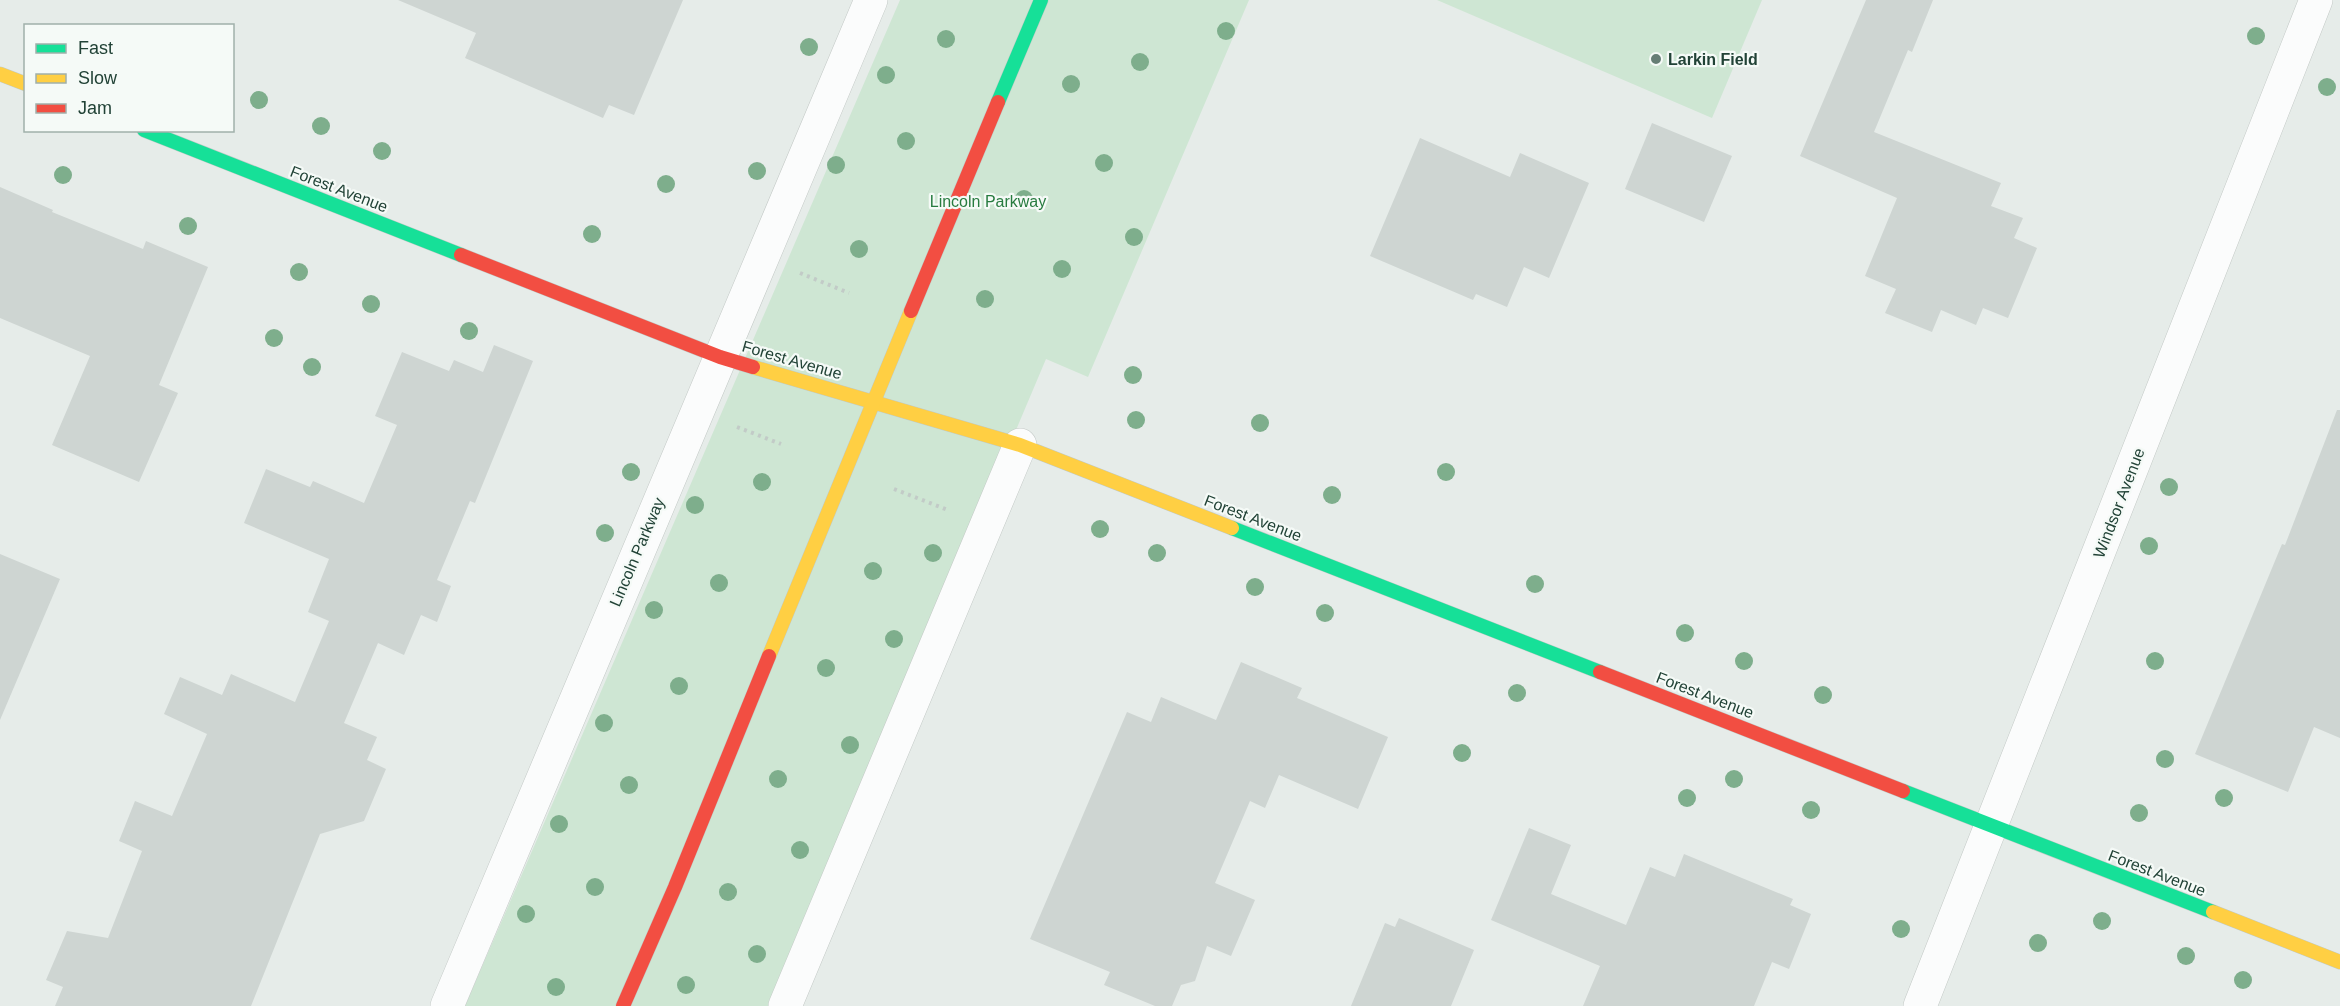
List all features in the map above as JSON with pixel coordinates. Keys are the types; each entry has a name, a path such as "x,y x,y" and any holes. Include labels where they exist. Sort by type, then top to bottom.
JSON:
{"street":[{"name":"Lincoln Parkway","path":"447,1006 871,0"},
{"path":"623,1006 675,886 873,401 1041,0"},
{"name":"Windsor Avenue","path":"1920,1006 2316,0"},
{"path":"0,74 24,83"},
{"name":"Forest Avenue","path":"149,132 720,357 1020,445 2340,962"},
{"path":"785,1006 1020,445"}],"path":[{"path":"789,268 849,293"},
{"path":"734,426 781,444"},
{"path":"894,489 952,512"}],"green space":[{"name":"Lincoln Parkway","path":"900,0 1249,0 1088,377 1046,359 773,1006 465,1006"},
{"name":"Larkin Field","path":"1437,0 1762,0 1712,118"}],"building":[{"path":"398,0 683,0 634,115 609,105 603,118 465,58 476,33"},
{"path":"1866,0 1933,0 1912,52 1908,50 1874,132 2001,183 1991,206 2023,218 2014,238 2037,248 2008,318 1983,308 1976,325 1941,310 1932,332 1885,313 1896,289 1865,276 1897,198 1800,156"},
{"path":"1652,123 1732,156 1704,222 1625,189"},
{"path":"1420,138 1510,177 1520,153 1589,183 1549,278 1524,267 1507,307 1476,294 1473,300 1370,256"},
{"path":"0,187 53,210 52,212 143,249 146,241 208,267 159,385 178,393 139,482 52,445 90,356 0,318"},
{"path":"494,345 533,361 475,503 470,501 437,580 451,586 437,622 421,615 404,655 378,643 344,723 377,737 367,760 386,769 364,821 320,834 251,1006 55,1006 63,987 46,980 67,931 108,938 142,851 119,841 135,801 172,816 207,734 164,714 180,677 222,695 231,674 295,702 329,621 308,612 329,559 244,523 266,469 310,487 313,481 364,503 397,425 375,416 402,352 449,371 454,360 483,372"},
{"path":"2337,410 2340,410 2340,738 2314,727 2288,792 2195,754 2282,544 2285,545"},
{"path":"0,554 60,579 0,720"},
{"path":"1241,662 1302,688 1297,698 1388,737 1358,809 1279,775 1265,808 1250,801 1215,883 1255,900 1231,956 1207,946 1195,981 1181,985 1172,1006 1155,1006 1104,985 1110,972 1030,939 1127,712 1151,722 1161,697 1216,720"},
{"path":"1529,828 1571,845 1551,894 1626,925 1650,867 1675,877 1684,854 1793,899 1790,905 1811,914 1789,969 1772,962 1754,1006 1583,1006 1600,966 1491,920"},
{"path":"1399,918 1474,950 1451,1006 1351,1006 1385,923 1395,927"}],"traffic: fast":[{"path":"998,102 1041,0"},
{"path":"149,132 461,255"},
{"path":"1232,528 1600,672"},
{"path":"1903,791 2213,912"}],"traffic: slow":[{"path":"0,74 24,83"},
{"path":"769,656 911,311"},
{"path":"753,367 1020,445 1232,528"},
{"path":"2213,912 2340,962"}],"traffic: jam":[{"path":"911,311 998,102"},
{"path":"461,255 720,357 753,367"},
{"path":"623,1006 675,887 769,656"},
{"path":"1600,672 1903,791"}],"place":[{"name":"Larkin Field","path":"1656,59"}]}
